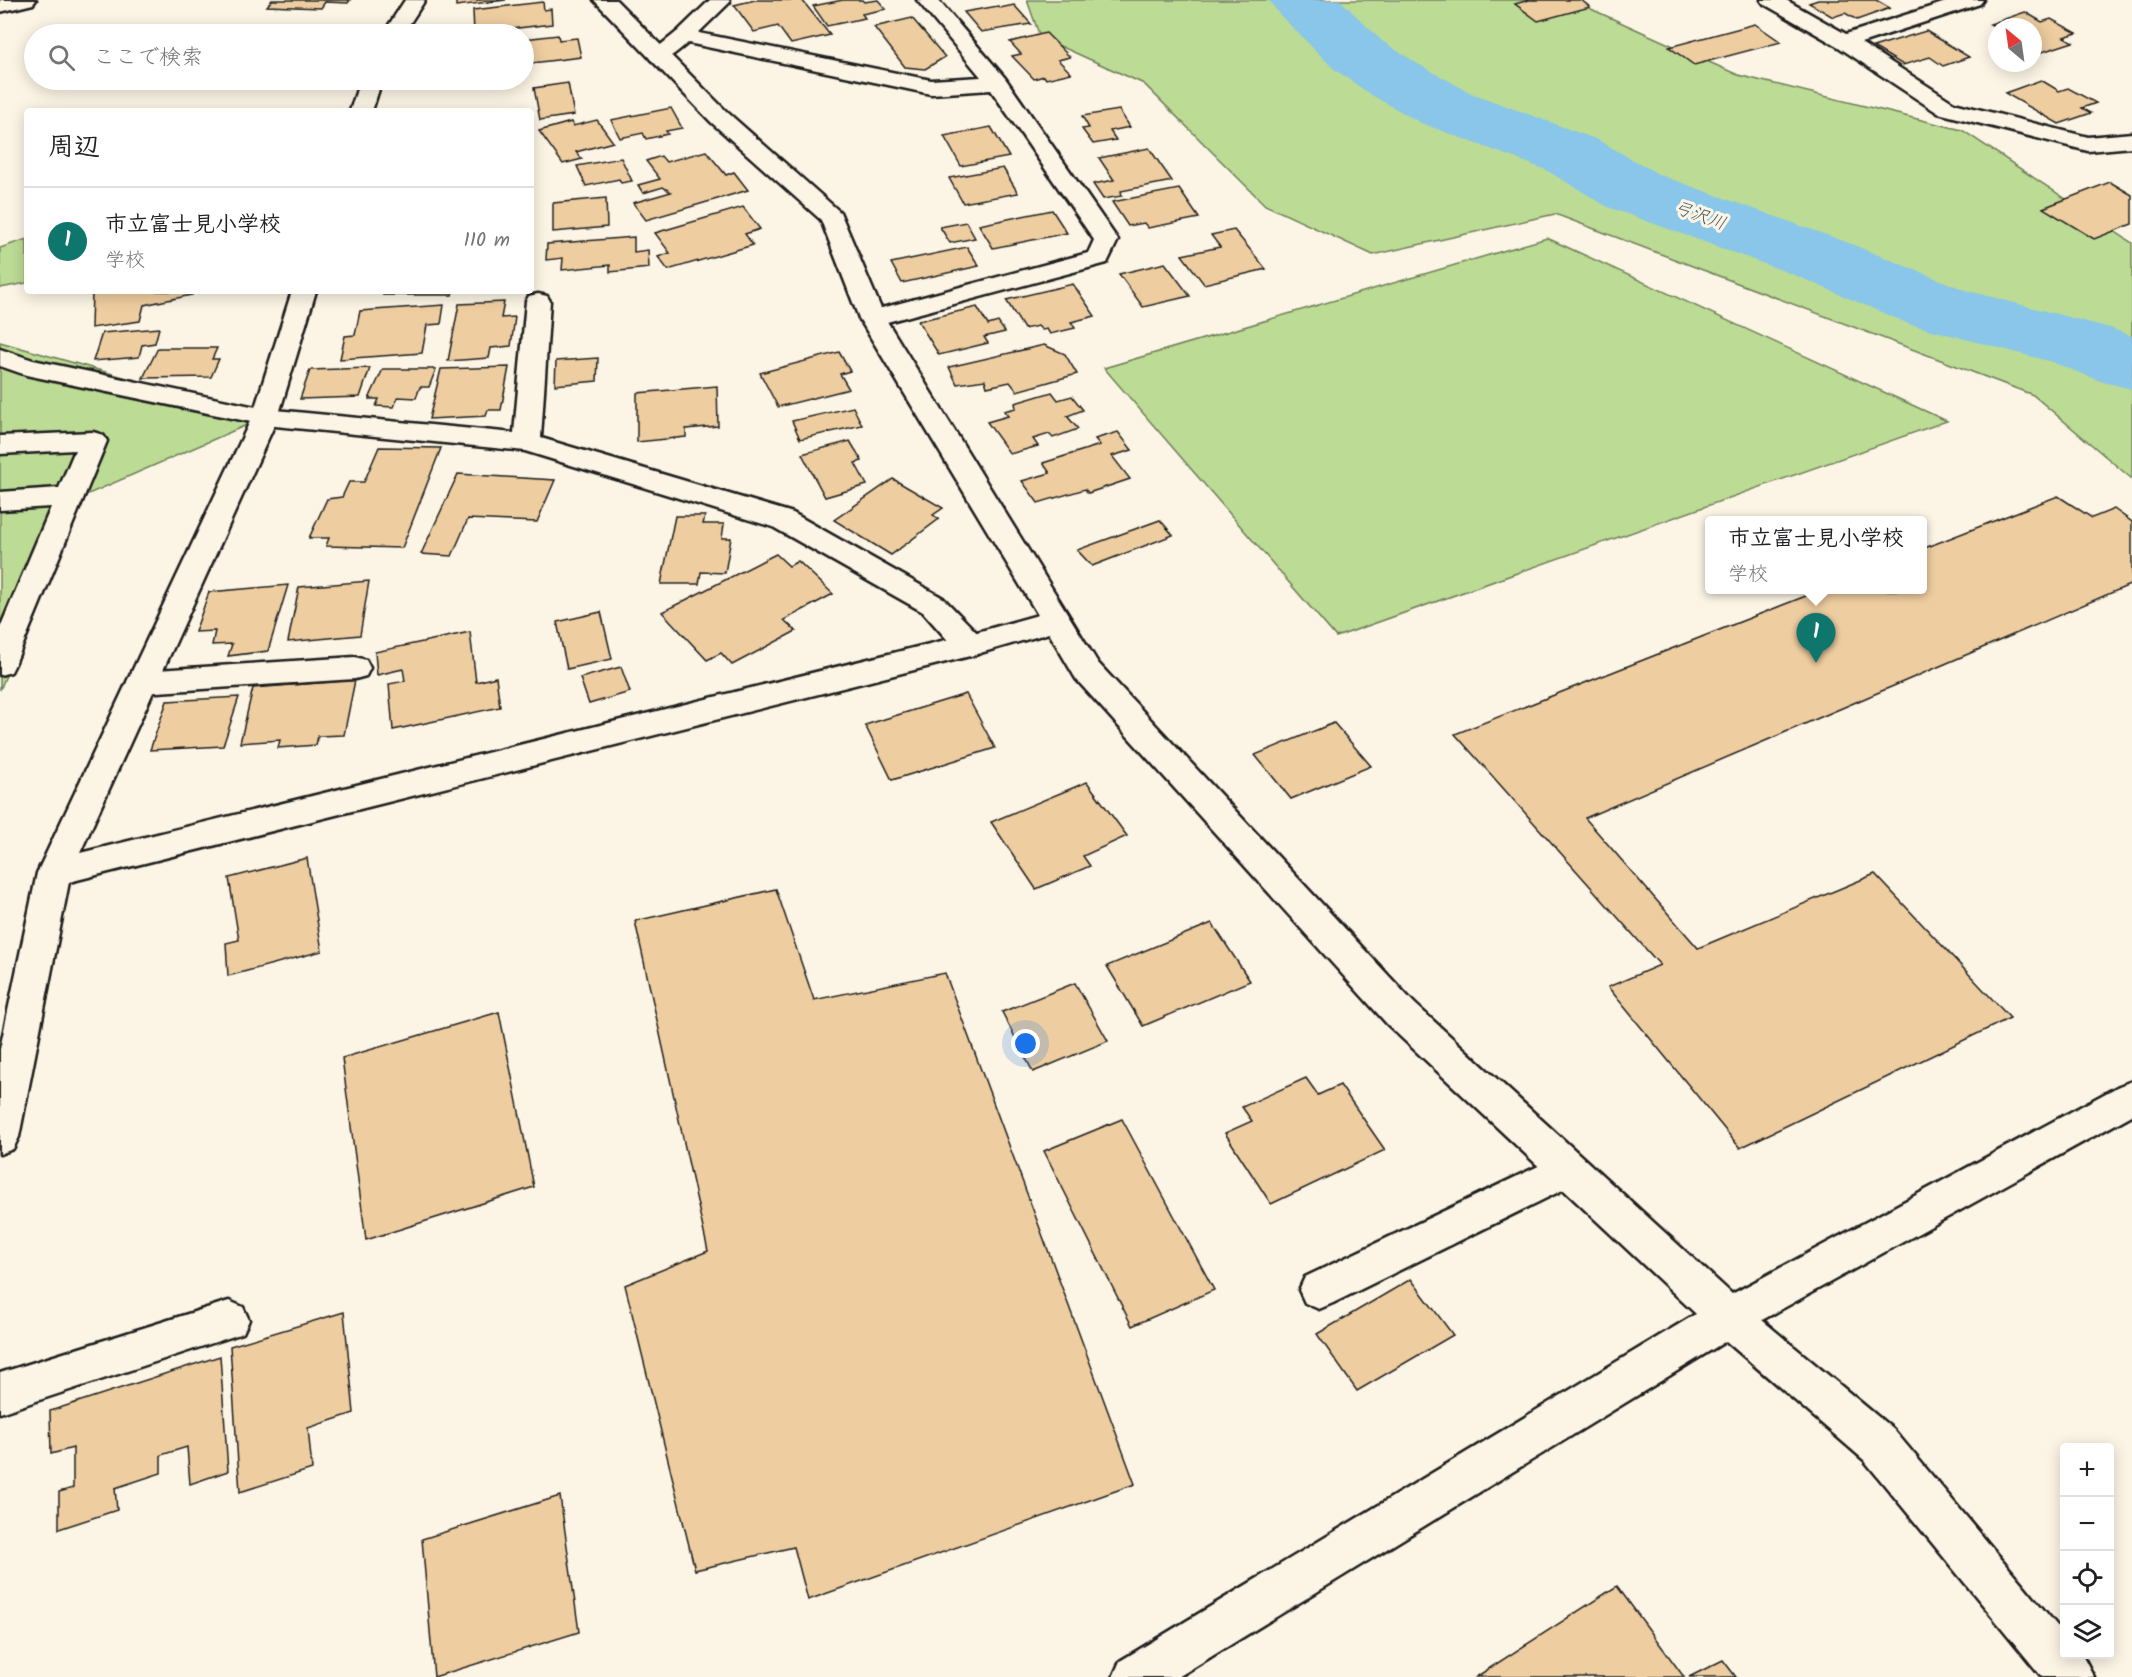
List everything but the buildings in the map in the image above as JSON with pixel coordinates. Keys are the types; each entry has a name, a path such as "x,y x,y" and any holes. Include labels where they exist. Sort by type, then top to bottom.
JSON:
{"street":[{"path":"0,6 26,0"},
{"path":"399,24 415,0"},
{"path":"604,0 719,117 832,218 872,318 1054,621 1087,671 1401,1014 1728,1317 1879,1444 2071,1677"},
{"path":"872,318 1098,258 1106,240 997,83 927,0"},
{"path":"1771,0 1844,42 1946,108 2088,144 2132,140"},
{"path":"1844,42 1973,0"},
{"path":"659,55 684,36 720,2"},
{"path":"684,36 931,87 997,83"},
{"path":"362,108 368,90"},
{"path":"0,1137 54,873 265,417 303,294"},
{"path":"527,443 538,301"},
{"path":"0,357 26,367 265,417 527,443 783,520 933,605 970,645"},
{"path":"0,445 93,441 1,660"},
{"path":"0,501 69,497"},
{"path":"54,873 970,645 1054,621"},
{"path":"142,682 355,668"},
{"path":"1136,1677 1728,1317 2132,1097"},
{"path":"1319,1290 1568,1168"},
{"path":"0,1393 229,1320"}],"green space":[{"path":"1027,0 1571,0 1738,75 1962,130 2132,243 2132,479 2033,395 1555,214 1373,255 1265,205 1144,84 1040,37"},
{"path":"1547,238 1947,421 1336,637 1104,368"},
{"path":"24,240 24,284 0,288 0,248"},
{"path":"0,342 265,417 79,498 0,690"}],"water":[{"path":"1275,0 1323,0 1380,48 1472,103 1570,138 1638,169 1597,189 1427,112 1352,67"}],"waterway":[{"name":"弓沢川","path":"1302,0 1358,55 1394,79 1446,108 1572,155 1634,191 1819,258 1937,307 2081,345 2132,364"}],"place":[{"name":"市立富士見小学校","path":"1816,663"}]}
